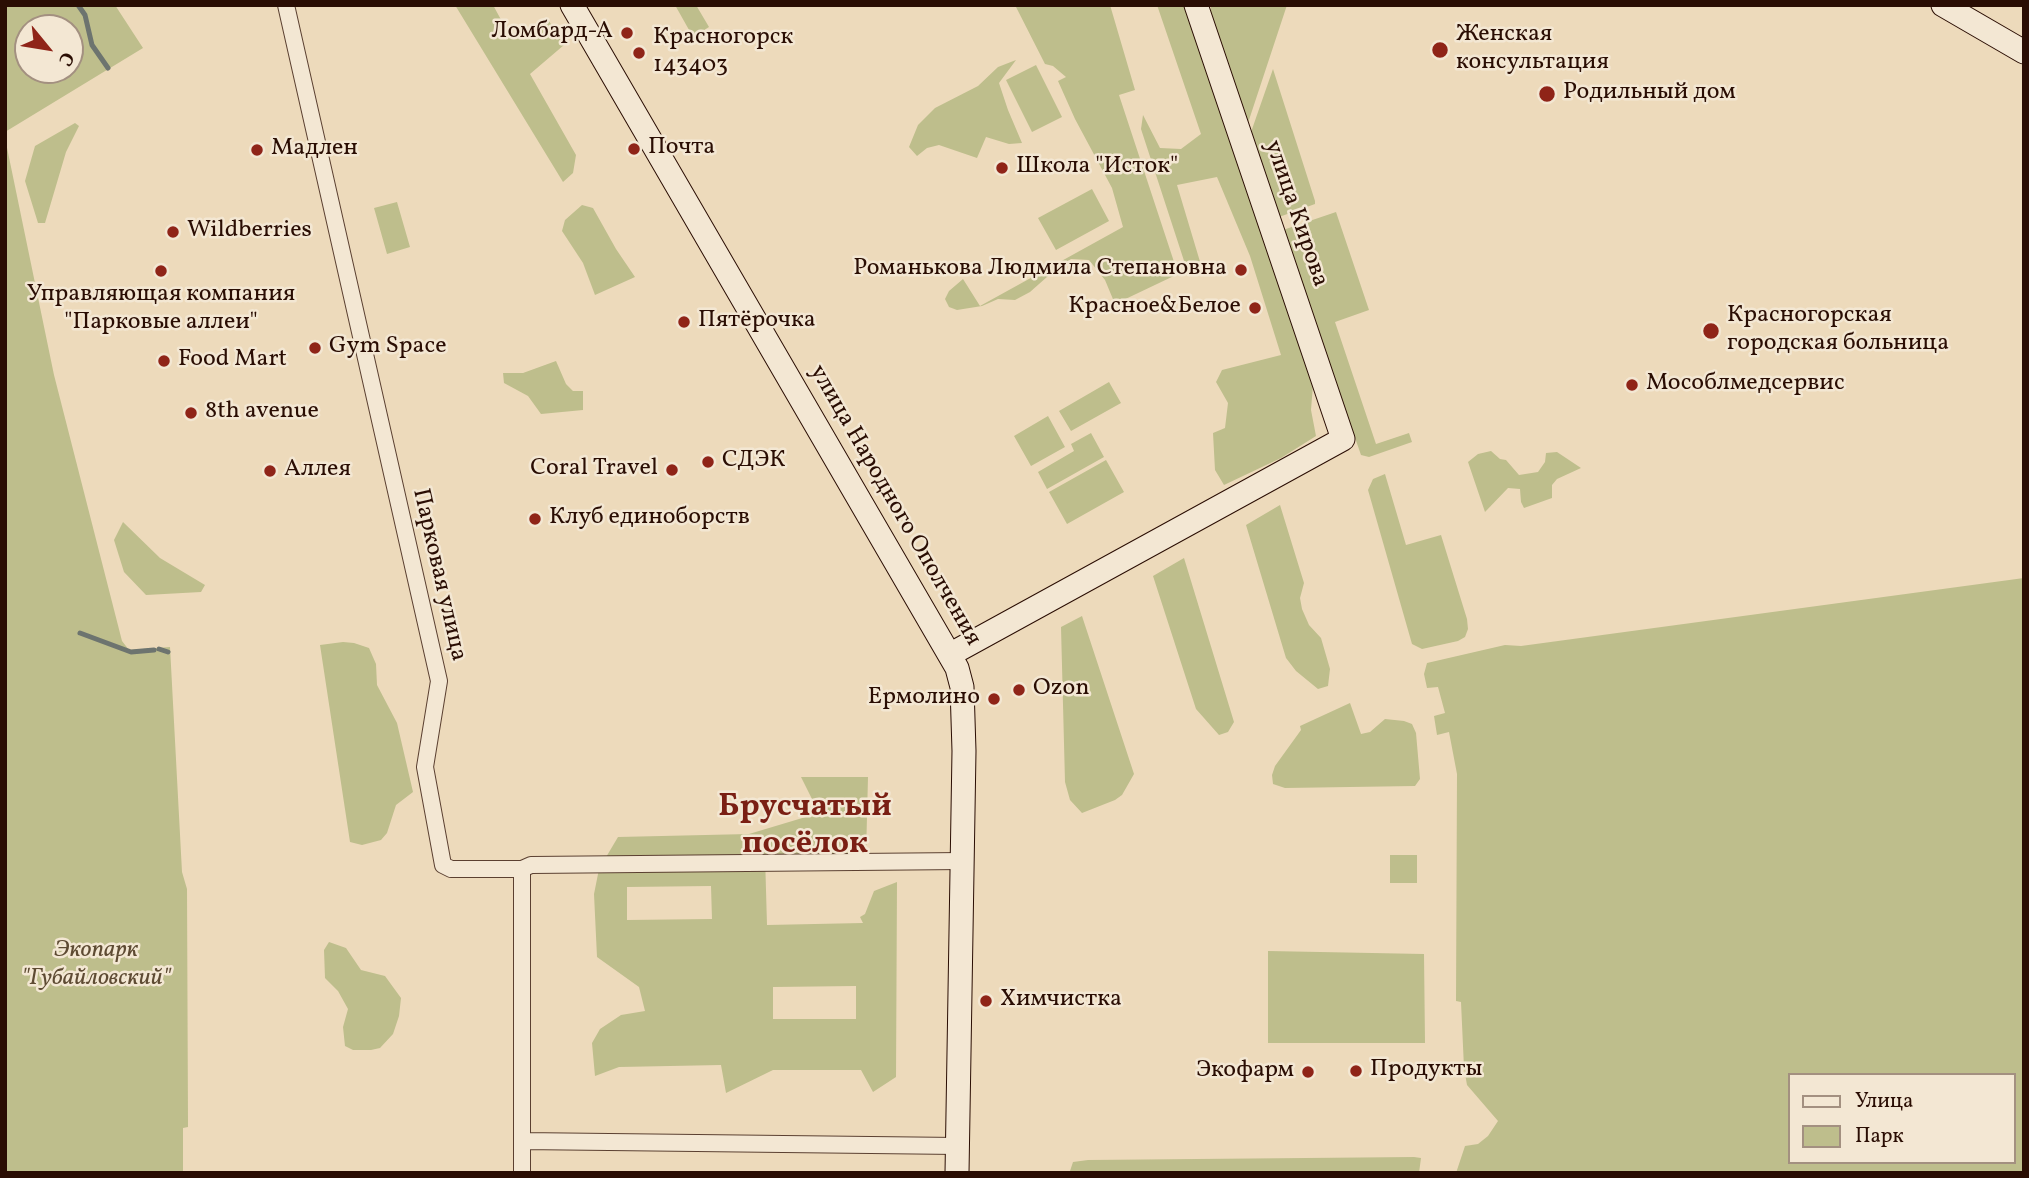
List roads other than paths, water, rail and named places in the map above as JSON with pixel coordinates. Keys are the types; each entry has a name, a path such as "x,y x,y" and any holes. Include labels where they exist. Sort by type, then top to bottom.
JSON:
{"main road":[{"name":"улица Народного Ополчения","path":"572,5 951,654 960,677 963,699 963,862 957,1173"},
{"name":"улица Кирова","path":"951,654 1343,439 1196,5"},
{"path":"1943,5 2024,52"}],"street":[{"name":"Парковая улица","path":"286,5 439,681 425,767 443,865 450,869 522,869"},
{"path":"522,1173 522,869 531,865 963,862"},
{"path":"522,1141 958,1146"}],"waterway":[{"path":"78,5 85,15 92,45 108,68"},
{"path":"80,633 131,652 154,650"},
{"path":"159,649 168,652"}],"place":[{"name":"Ломбард-А","path":"627,33"},
{"name":"Женская консультация","path":"1440,50"},
{"name":"Красногорск 143403","path":"639,53"},
{"name":"Родильный дом","path":"1547,94"},
{"name":"Почта","path":"634,149"},
{"name":"Мадлен","path":"257,150"},
{"name":"Школа \"Исток\"","path":"1002,168"},
{"name":"Wildberries","path":"173,232"},
{"name":"Романькова Людмила Степановна","path":"1241,270"},
{"name":"Управляющая компания \"Парковые аллеи\"","path":"161,271"},
{"name":"Красное&Белое","path":"1255,308"},
{"name":"Пятёрочка","path":"684,322"},
{"name":"Красногорская городская больница","path":"1711,331"},
{"name":"Gym Space","path":"315,348"},
{"name":"Food Mart","path":"164,361"},
{"name":"Мособлмедсервис","path":"1632,385"},
{"name":"8th avenue","path":"191,413"},
{"name":"СДЭК","path":"708,462"},
{"name":"Coral Travel","path":"672,470"},
{"name":"Аллея","path":"270,471"},
{"name":"Клуб единоборств","path":"535,519"},
{"name":"Ozon","path":"1019,690"},
{"name":"Ермолино","path":"994,699"},
{"name":"Химчистка","path":"986,1001"},
{"name":"Продукты","path":"1356,1071"},
{"name":"Экофарм","path":"1308,1072"}],"district":[{"name":"Брусчатый посёлок","path":"805,828"}],"park label":[{"name":"Экопарк \"Губайловский\"","path":"96,966"}]}
